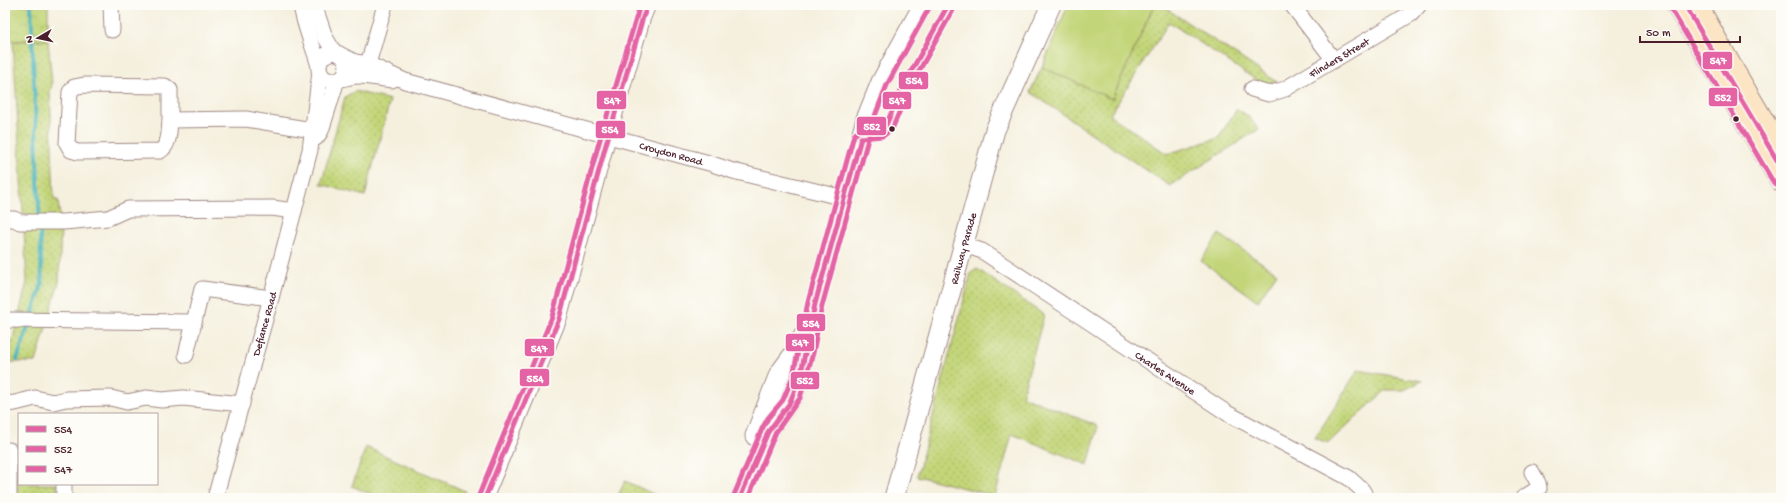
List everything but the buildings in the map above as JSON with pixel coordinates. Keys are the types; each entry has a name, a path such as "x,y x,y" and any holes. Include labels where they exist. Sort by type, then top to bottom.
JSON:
{"main road":[{"path":"1677,5 1781,181"},
{"path":"1697,5 1781,151"}],"street":[{"path":"111,5 112,30"},
{"name":"Defiance Road","path":"215,498 271,298 310,150 319,69 301,5"},
{"path":"314,5 325,37 347,64 347,69 340,79 327,80 319,69 323,56 338,54"},
{"path":"368,64 385,5"},
{"path":"485,498 559,319 609,136 643,17 648,5"},
{"path":"740,498 770,429 789,404 800,378 813,315 844,198 871,106 881,82 923,5"},
{"name":"Railway Parade","path":"894,498 995,130 1051,5"},
{"path":"1292,5 1334,60"},
{"name":"Flinders Street","path":"1252,89 1269,94 1285,89 1411,14 1419,5"},
{"name":"Croydon Road","path":"338,54 355,62 368,64 405,81"},
{"name":"Croydon Road","path":"340,79 357,76 405,81 731,170 844,198"},
{"name":"Defiance Road","path":"310,150 321,131 340,79"},
{"path":"84,85 165,86 170,90 170,120 167,144 160,151 78,152 71,150 67,143 70,92 74,87 84,85"},
{"path":"170,120 246,120 312,130"},
{"path":"5,219 14,219 20,222 64,222 108,218 128,209 272,208 294,211"},
{"name":"Charles Avenue","path":"964,245 982,251 1227,413 1349,478 1362,490 1367,498"},
{"path":"186,355 202,289 271,298"},
{"path":"728,498 780,374 800,344 813,315"},
{"path":"10,320 194,322"},
{"path":"780,374 790,372 800,378"},
{"path":"5,404 35,398 53,402 66,399 111,398 127,402 146,398 162,400 183,398 242,404"},
{"path":"9,450 9,498"},
{"path":"1523,498 1539,488 1532,472"},
{"path":"64,485 64,498"}],"green space":[{"path":"5,5 48,5 48,40 5,41"},
{"path":"1068,5 1154,5 1112,99 1042,67"},
{"path":"1154,5 1161,5 1277,82 1268,84 1256,80 1169,22 1110,115 1167,154 1218,138 1237,109 1248,116 1259,129 1170,186 1030,92 1042,67 1112,99"},
{"path":"48,40 52,84 50,91 54,200 58,200 61,228 59,282 36,362 7,362 27,282 13,41"},
{"path":"355,91 390,100 365,196 321,184 345,97"},
{"path":"1219,234 1277,273 1258,301 1201,261"},
{"path":"977,269 1044,315 1022,396 1098,426 1088,465 1012,434 995,496 917,476 971,273"},
{"path":"1358,370 1422,381 1404,390 1386,390 1328,443 1315,438"},
{"path":"18,443 18,485 57,485 57,498 17,498"},
{"path":"366,447 465,491 462,498 379,498 352,486"},
{"path":"625,481 662,498 617,498"}],"waterway":[{"path":"31,5 42,284 31,318"},
{"path":"17,360 29,324"}],"transit line":[{"name":"547","path":"479,495 552,317 598,146 640,5"},
{"name":"554","path":"485,498 559,319 605,148 643,17 648,5"},
{"name":"547","path":"734,495 762,429 768,418 783,400 793,376 808,302 854,135 859,131 880,129 886,125 904,84 948,5"},
{"name":"554","path":"861,138 883,136 892,129 910,87 956,5"},
{"name":"547","path":"1685,5 1781,167"},
{"name":"552","path":"748,498 776,432 800,398 813,353 822,306 873,121 887,85 929,8"},
{"name":"552","path":"1671,9 1775,185"},
{"name":"554","path":"740,498 768,432 789,404 800,378 815,304 861,138"}]}
